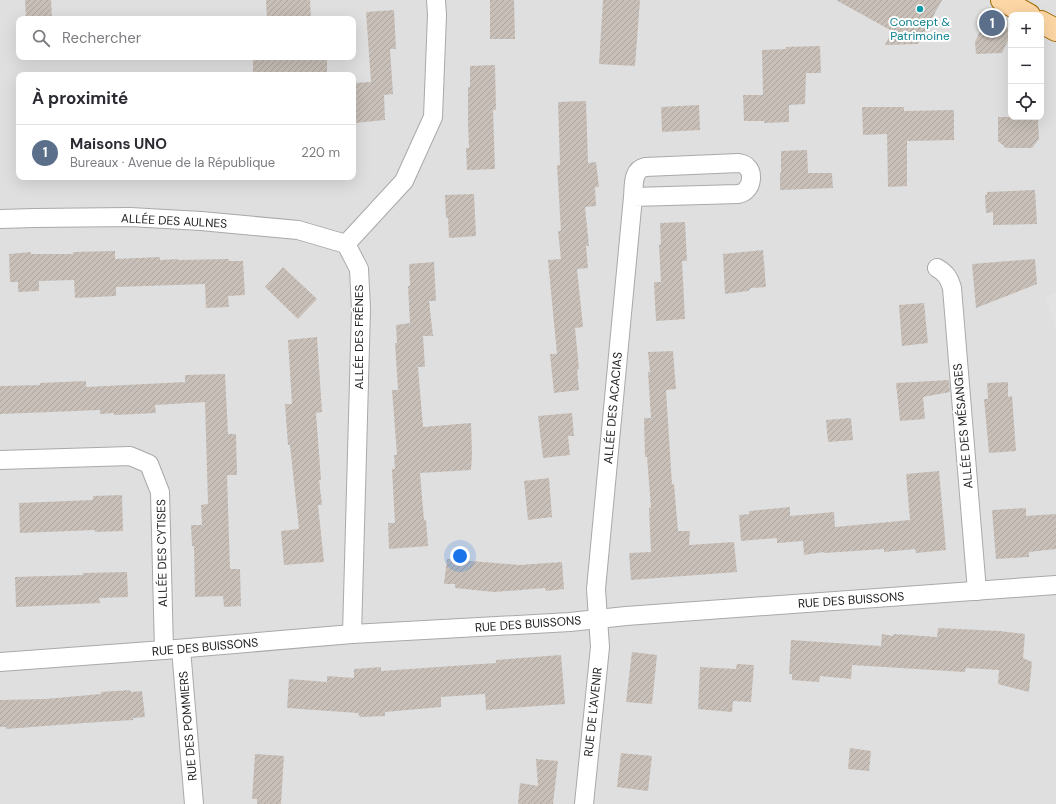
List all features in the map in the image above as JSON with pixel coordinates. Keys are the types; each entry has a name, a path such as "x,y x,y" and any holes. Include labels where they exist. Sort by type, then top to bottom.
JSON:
{"main road":[{"path":"1002,0 1024,12"},
{"path":"1044,24 1056,30"}],"street":[{"path":"346,244 404,181 433,117 437,15 436,0"},
{"name":"ALLÉE DES ACACIAS","path":"598,619 596,589 633,197 637,171 640,168 645,167 739,163 748,167 750,172 751,178 748,189 738,194 633,197"},
{"name":"ALLÉE DES AULNES","path":"0,219 130,217 201,221 298,230 346,244"},
{"name":"ALLÉE DES FRÊNES","path":"346,244 359,269 361,309 352,634"},
{"name":"ALLÉE DES MÉSANGES","path":"937,268 947,275 952,288 977,591"},
{"name":"ALLÉE DES CYTISES","path":"0,460 130,456 149,464 160,492 173,650"},
{"name":"RUE DES BUISSONS","path":"0,662 173,650 352,634 570,622 626,616 1056,585"},
{"name":"RUE DE L'AVENIR","path":"584,804 600,647 598,619"},
{"name":"RUE DES POMMIERS","path":"173,650 194,804"}],"shaded area":[{"path":"0,0 1056,0 1056,804 0,804"},
{"path":"1056,293 1056,328 1045,297"}],"building":[{"path":"25,0 51,0 52,16 26,16"},
{"path":"266,0 310,0 311,16 267,16"},
{"path":"490,0 514,0 515,39 490,39"},
{"path":"603,0 640,0 635,66 599,64"},
{"path":"836,0 942,0 918,44 885,45 892,31"},
{"path":"394,10 396,49 390,49 393,94 384,95 385,120 356,123 356,83 371,82 366,12"},
{"path":"987,17 1008,28 1008,40 1002,53 976,54 975,42"},
{"path":"820,46 821,73 806,73 805,104 789,105 789,122 764,123 764,121 744,121 743,95 763,95 762,50 786,49 786,47"},
{"path":"253,60 327,60 327,72 253,72"},
{"path":"495,65 496,110 493,110 495,169 467,170 466,148 469,148 468,87 470,87 470,66"},
{"path":"586,101 588,163 596,162 599,187 595,187 596,206 585,207 589,246 586,246 588,268 577,269 583,327 575,328 579,369 577,370 579,390 554,393 550,354 557,354 548,260 561,259 558,231 561,231 557,165 560,165 558,102"},
{"path":"699,105 700,130 662,132 661,107"},
{"path":"862,107 904,107 904,111 954,110 954,140 907,141 907,186 888,187 887,134 863,135"},
{"path":"998,117 1008,117 1008,120 1038,120 1039,139 1032,148 1006,148 998,141"},
{"path":"807,150 808,173 832,173 833,188 780,190 781,151"},
{"path":"1035,190 1037,224 993,225 993,212 986,213 985,195 987,195 987,192"},
{"path":"474,194 476,236 449,238 445,195"},
{"path":"685,222 687,261 682,261 685,319 656,321 654,282 661,282 659,245 661,244 660,223"},
{"path":"763,250 766,287 751,288 748,291 725,294 723,254"},
{"path":"115,251 115,259 160,257 160,260 229,259 229,261 243,261 245,295 228,296 229,307 206,308 205,284 116,287 116,296 75,298 74,280 39,281 39,291 18,292 18,282 10,282 9,254 31,252 31,254 73,254 73,252"},
{"path":"1035,259 1037,284 976,308 972,264"},
{"path":"434,262 436,301 429,301 433,336 423,336 425,367 418,367 423,427 471,423 471,470 420,473 428,546 389,549 388,523 395,523 392,469 395,469 394,455 397,455 392,390 398,390 395,343 397,343 396,325 410,323 408,286 410,286 409,264"},
{"path":"283,267 317,299 298,319 265,287"},
{"path":"924,303 928,343 902,346 899,305"},
{"path":"317,337 322,412 316,413 321,480 319,480 322,505 318,505 324,562 284,565 281,531 299,529 290,445 288,445 285,404 292,404 288,340"},
{"path":"673,351 676,389 666,390 672,485 674,484 678,531 690,531 689,545 734,542 737,572 631,580 629,553 651,552 649,508 651,508 647,457 645,457 644,418 651,418 648,352"},
{"path":"225,374 228,434 236,434 237,475 227,475 230,569 240,569 241,606 224,607 223,596 195,597 194,546 192,546 191,525 202,525 201,505 208,504 205,402 155,405 156,413 114,415 114,413 100,414 100,410 0,414 0,386 40,385 40,383 86,381 86,387 185,382 185,375"},
{"path":"949,380 950,392 923,397 925,419 900,421 896,383"},
{"path":"1008,382 1008,397 1012,396 1016,451 989,453 984,399 988,399 987,383"},
{"path":"572,413 574,436 568,436 570,455 543,458 538,416"},
{"path":"851,418 853,440 828,442 826,420"},
{"path":"939,471 946,550 916,553 915,549 884,552 884,549 824,552 804,555 803,541 777,543 777,538 741,541 739,515 749,514 749,511 790,507 790,516 834,512 835,527 910,520 906,474"},
{"path":"549,478 552,517 528,520 524,481"},
{"path":"122,495 123,531 95,532 95,530 20,533 19,503 93,500 93,496"},
{"path":"1026,508 1026,516 1056,514 1056,549 1029,552 1029,557 996,559 992,510"},
{"path":"447,559 519,565 562,562 564,589 546,591 545,588 494,592 455,588 455,584 444,584"},
{"path":"127,572 128,597 99,598 100,603 16,607 15,577"},
{"path":"938,628 999,631 1025,634 1023,658 1032,662 1029,692 998,684 999,670 966,668 965,672 852,665 851,679 820,676 819,682 792,680 792,674 789,674 791,640 881,646 882,634 893,636 894,634 937,637"},
{"path":"632,652 657,655 652,704 626,702"},
{"path":"561,655 565,704 486,710 485,694 441,697 441,707 385,712 385,716 360,717 358,713 287,708 289,679 327,682 327,676 354,678 354,669 381,667 381,671 496,663 496,660"},
{"path":"737,664 754,665 751,702 733,701 732,712 698,709 700,667 736,669"},
{"path":"130,690 131,692 142,691 145,717 133,718 133,720 6,729 6,727 0,727 0,700 45,699"},
{"path":"850,748 871,751 869,771 848,769"},
{"path":"621,753 652,756 648,791 617,787"},
{"path":"255,754 284,756 281,804 257,804 257,799 252,799"},
{"path":"536,759 558,761 553,804 518,804 520,783 538,786"}],"place":[{"name":"Concept & Patrimoine","path":"920,9"},
{"name":"Maisons UNO","path":"992,23"}]}
